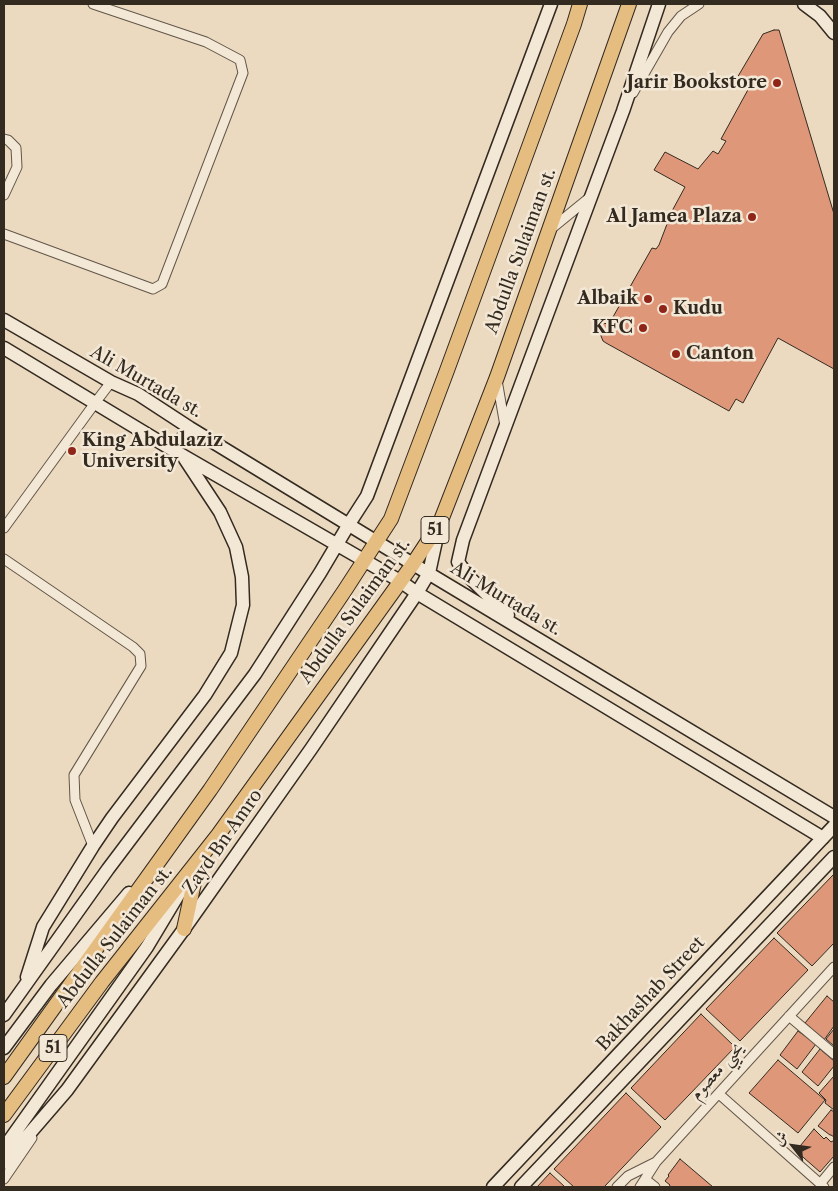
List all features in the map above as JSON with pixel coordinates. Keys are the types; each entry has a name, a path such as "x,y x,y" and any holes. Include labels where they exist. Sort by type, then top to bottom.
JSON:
{"main road":[{"path":"4,1015 108,869 255,674 367,496 551,4"},
{"name":"Abdulla Sulaiman st.","path":"4,1077 210,790 364,561 390,519 446,373 580,4"},
{"name":"Abdulla Sulaiman st.","path":"4,1115 102,982 218,834 440,524 497,377 629,4"},
{"path":"524,631 469,577 458,562 463,540 623,111 659,4"},
{"path":"804,4 820,16 834,33"},
{"name":"Ali Murtada st.","path":"4,320 111,382 138,394 376,542 834,817"},
{"path":"4,348 178,454 400,581 823,838"},
{"path":"178,454 190,428"},
{"path":"23,988 43,927 93,846 210,686 231,652 243,605 242,576 236,547 220,512 178,454"},
{"name":"Zayd Bn Amro","path":"4,1163 62,1095 184,929 417,593 429,573 440,524"},
{"name":"Bakhashab Street","path":"493,1187 834,826"},
{"path":"4,1048 51,985 173,841"},
{"path":"521,1187 834,857"},
{"path":"184,929 199,859"},
{"path":"4,1148 148,948 199,859"}],"street":[{"path":"4,234 153,289 162,284 166,275 243,73 240,60 206,42 93,4"},
{"path":"623,111 668,32 681,16 699,4"},
{"path":"4,139 8,140 16,148 17,166 4,195"},
{"path":"548,231 591,197"},
{"path":"497,377 505,426"},
{"path":"4,528 111,382"},
{"path":"4,559 133,647 140,654 141,666 74,775 75,800 93,846"},
{"name":"يحيي معصوم","path":"617,1187 628,1176 656,1162 834,967"},
{"path":"789,1016 834,1054"},
{"path":"719,1094 822,1186 834,1167"},
{"path":"4,1179 62,1095"},
{"path":"640,1187 656,1162"},
{"path":"645,1179 655,1187"}],"building":[{"name":"Al Jamea Plaza","path":"779,30 834,214 834,369 778,338 743,403 736,399 729,411 606,343 601,336 600,326 602,323 609,324 652,248 656,249 659,245 672,211 685,187 654,170 665,152 698,169 713,151 718,154 726,141 721,139 750,86 737,78 763,34"},
{"path":"834,874 834,943 812,966 777,933"},
{"path":"774,938 808,970 740,1041 706,1009"},
{"path":"827,996 834,1002 834,1026 824,1040 805,1023"},
{"path":"701,1014 735,1047 665,1120 631,1088"},
{"path":"834,1029 834,1046 826,1039"},
{"path":"798,1031 816,1044 797,1069 780,1055"},
{"path":"820,1049 834,1061 834,1066 818,1086 802,1072"},
{"path":"778,1060 825,1100 798,1133 749,1093"},
{"path":"834,1076 834,1110 825,1103 826,1100 819,1093"},
{"path":"626,1093 661,1127 604,1187 574,1187 554,1169"},
{"path":"831,1110 834,1112 834,1137 818,1126"},
{"path":"814,1129 824,1139 826,1137 831,1142 834,1142 834,1156 820,1172 796,1151"},
{"path":"680,1159 713,1187 669,1187 670,1185 665,1181"},
{"path":"550,1173 565,1187 537,1187"}],"place":[{"name":"Jarir Bookstore","path":"777,83"},
{"name":"Al Jamea Plaza","path":"752,217"},
{"name":"Albaik","path":"648,299"},
{"name":"Kudu","path":"663,309"},
{"name":"KFC","path":"643,328"},
{"name":"Canton","path":"676,354"},
{"name":"King Abdulaziz University","path":"72,451"}]}
